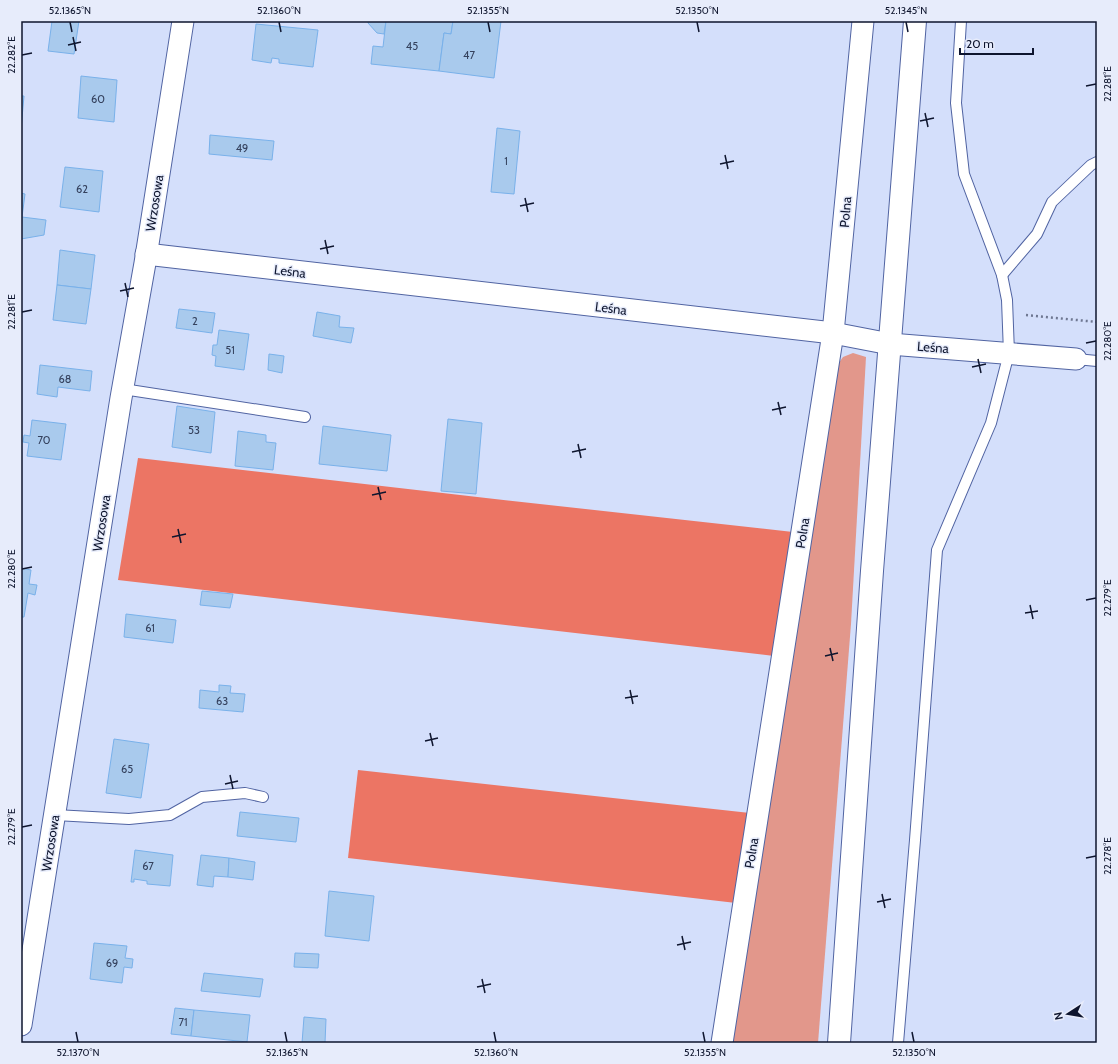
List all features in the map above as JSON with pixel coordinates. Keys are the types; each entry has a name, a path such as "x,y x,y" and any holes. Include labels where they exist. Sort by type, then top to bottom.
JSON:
{"main road":[{"path":"839,1043 872,579 915,21"}],"street":[{"name":"Wrzosowa","path":"21,1025 183,21"},
{"name":"Polna","path":"722,1043 833,333 863,21"},
{"name":"Leśna","path":"146,254 833,333 890,344 1076,359"}],"lane":[{"path":"898,1043 937,550 991,423 1009,353 1007,300 1002,275 964,174 956,103 961,21"},
{"path":"1002,275 1037,234 1052,202 1091,165 1097,162"},
{"path":"1076,359 1097,361"},
{"path":"123,389 305,417"},
{"path":"55,815 136,818 170,815 202,797 245,793 263,797"}],"path":[{"path":"1008,314 1097,322"}],"shaded area":[{"path":"853,353 866,357 851,624 818,1043 732,1043 838,364 843,357"},
{"path":"138,458 793,532 774,656 118,580"},
{"path":"358,770 750,813 736,903 348,858"}],"building":[{"path":"52,21 79,21 74,54 48,51"},
{"path":"368,21 386,21 384,34 377,33"},
{"path":"386,21 453,21 451,34 444,33 439,71 371,64 373,46 383,47"},
{"path":"453,21 501,21 494,78 439,71 444,33 451,34"},
{"path":"256,24 318,30 313,67 279,63 279,59 272,58 271,63 252,60"},
{"path":"81,76 117,80 114,122 78,118"},
{"path":"21,96 24,96 21,129"},
{"path":"497,128 520,131 514,194 491,192"},
{"path":"210,135 274,141 272,160 209,154"},
{"path":"65,167 103,171 99,212 60,207"},
{"path":"21,193 25,194 22,217 21,217"},
{"path":"22,217 46,220 44,235 21,239"},
{"path":"60,250 95,255 91,289 57,285"},
{"path":"57,285 91,289 86,324 53,320"},
{"path":"179,309 215,313 212,333 176,328"},
{"path":"317,312 340,316 339,327 354,328 351,343 313,336"},
{"path":"219,330 249,334 244,370 215,366 216,356 212,355 213,345 217,345"},
{"path":"269,354 284,356 282,373 268,370"},
{"path":"40,365 92,371 90,391 58,387 57,397 37,394"},
{"path":"177,406 215,412 211,453 172,447"},
{"path":"448,419 482,423 476,494 441,491"},
{"path":"32,420 66,424 61,460 27,456 29,443 23,442 24,435 30,436"},
{"path":"323,426 391,435 387,471 319,464"},
{"path":"238,431 266,435 266,442 276,443 273,470 235,466"},
{"path":"21,568 31,570 29,584 37,585 35,595 28,593 24,617 21,617"},
{"path":"202,591 233,594 230,608 200,605"},
{"path":"126,614 176,620 173,643 124,637"},
{"path":"219,685 231,686 230,693 245,694 243,712 199,708 200,690 219,692"},
{"path":"114,739 149,744 141,798 106,793"},
{"path":"240,812 299,818 296,842 237,836"},
{"path":"135,850 173,855 170,886 147,884 147,881 134,879 134,882 131,882"},
{"path":"201,855 229,858 228,877 214,876 213,887 197,885"},
{"path":"229,858 255,862 253,880 228,877"},
{"path":"329,891 374,896 369,941 325,936"},
{"path":"94,943 127,946 125,958 133,959 132,968 124,967 122,983 90,979"},
{"path":"295,953 319,954 318,968 294,967"},
{"path":"204,973 263,979 260,997 201,991"},
{"path":"175,1008 194,1010 191,1036 171,1034"},
{"path":"194,1010 250,1015 247,1042 191,1036"},
{"path":"304,1017 326,1019 325,1043 302,1043"}]}
